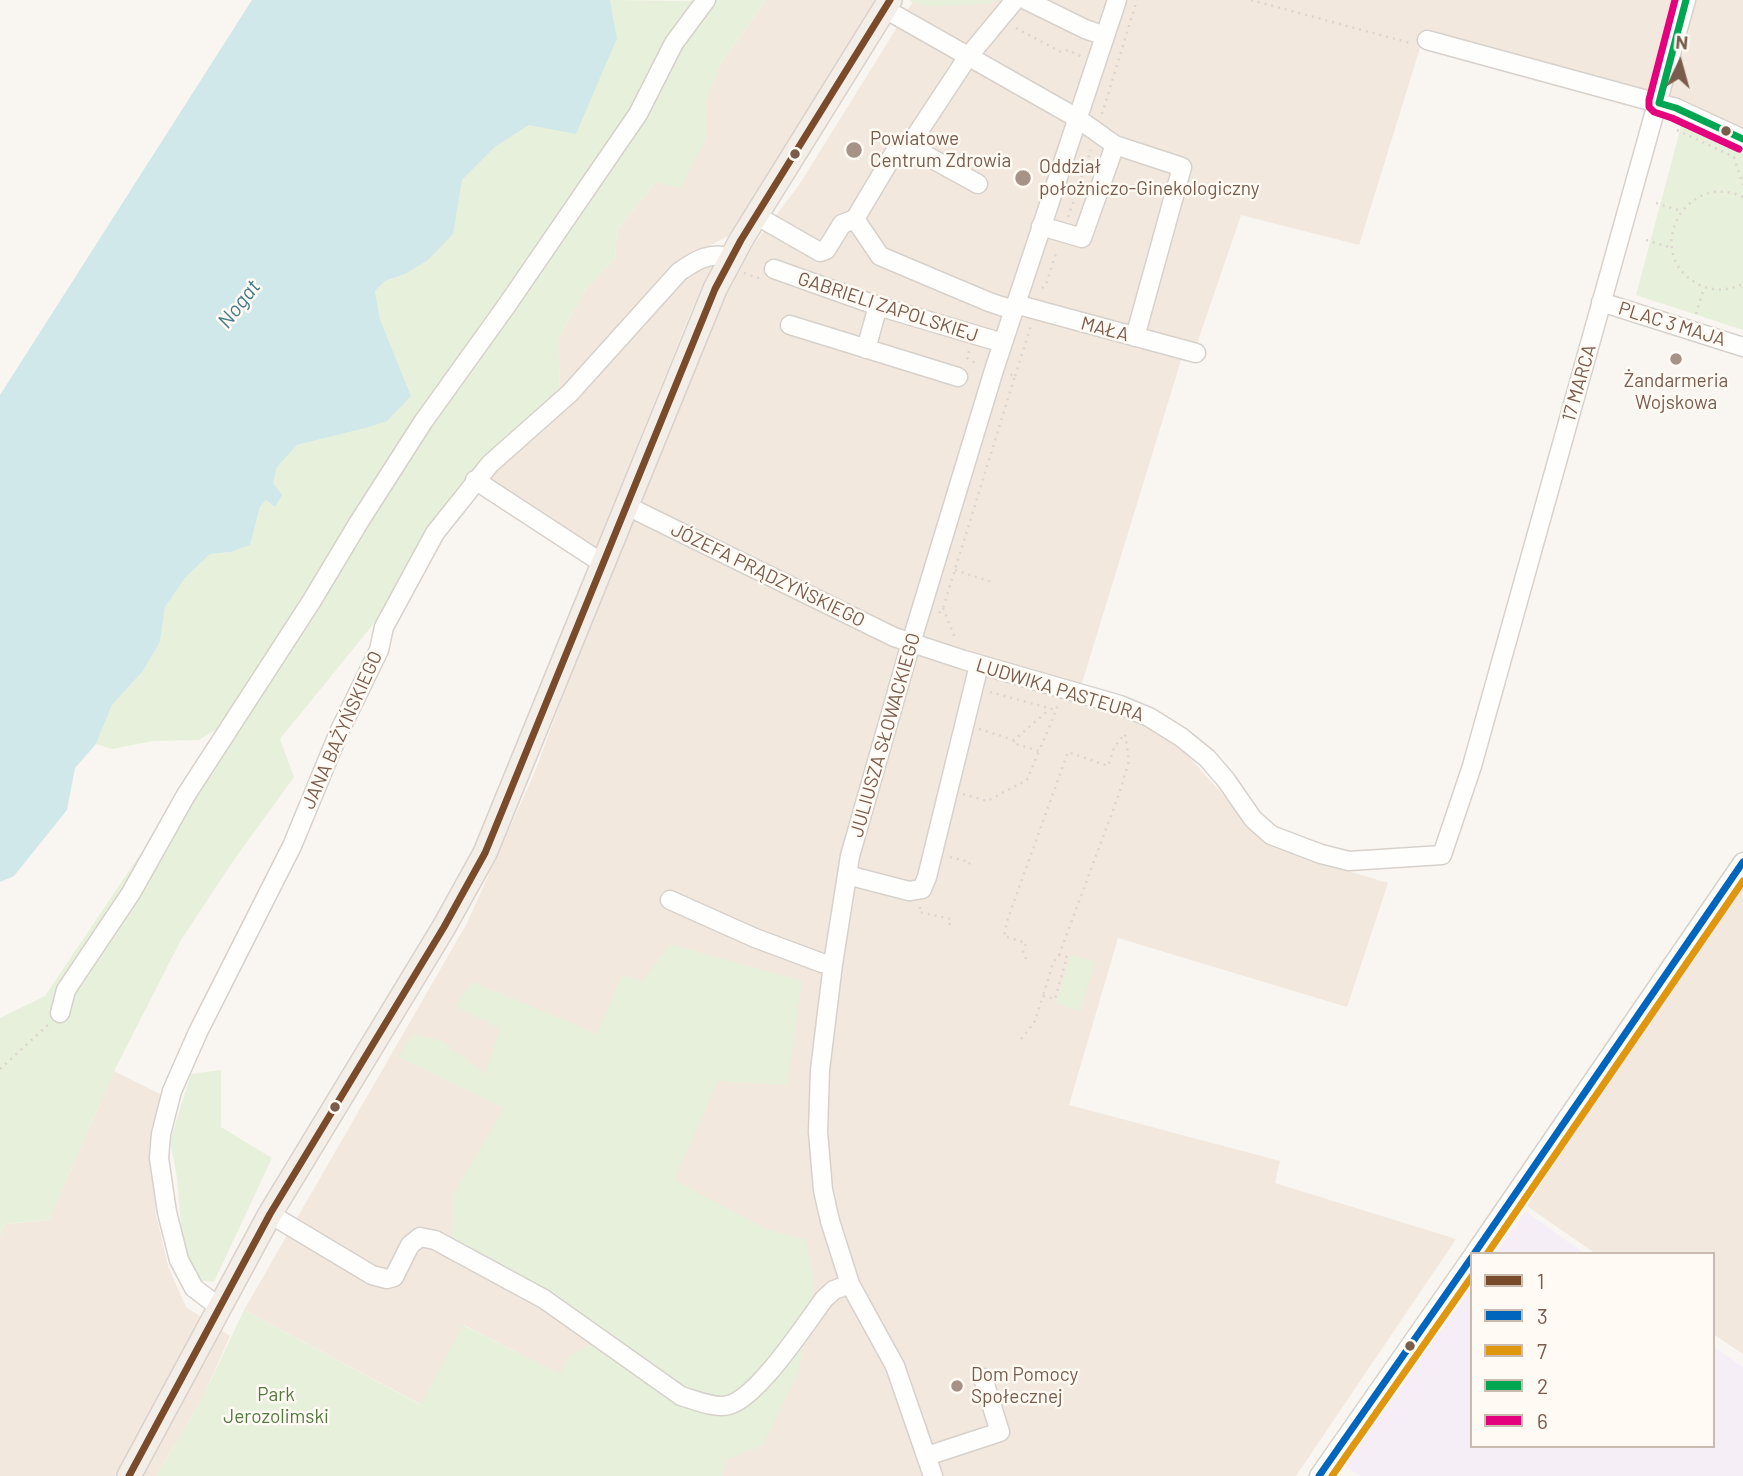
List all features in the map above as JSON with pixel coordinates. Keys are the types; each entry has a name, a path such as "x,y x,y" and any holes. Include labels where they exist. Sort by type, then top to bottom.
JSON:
{"main road":[{"path":"129,1476 270,1214 444,927 485,852 715,289 757,216 888,5"}],"street":[{"path":"60,1013 66,990 131,893 186,795 311,603 359,522 424,422 638,114 674,43 706,0"},
{"path":"757,216 820,252 826,250 842,224 855,219 896,150 909,146 967,58 1015,0"},
{"path":"1027,0 1105,36"},
{"name":"JULIUSZA SŁOWACKIEGO","path":"933,1476 895,1366 850,1284 825,1200 818,1132 820,1070 833,964 850,856 911,643 1014,307 1117,0"},
{"name":"17 MARCA","path":"1472,766 1686,0"},
{"path":"888,5 967,58 1077,118 1115,145 1182,167 1135,337"},
{"path":"1431,42 1676,108 1743,139"},
{"path":"1041,226 1082,239 1115,145"},
{"path":"909,146 978,184"},
{"name":"MAŁA","path":"855,219 880,256 989,302 1036,310 1196,353"},
{"name":"JANA BAŻYŃSKIEGO","path":"219,1307 194,1288 186,1275 179,1260 167,1212 159,1147 172,1091 198,1032 292,846 340,730 379,650 384,627 435,533 490,464 570,393 679,272 694,262 713,255 732,258"},
{"name":"GABRIELI ZAPOLSKIEJ","path":"774,269 878,306 1003,343"},
{"name":"PLAC 3 MAJA","path":"1601,302 1743,347"},
{"path":"866,349 878,306"},
{"path":"790,325 958,377"},
{"path":"475,480 603,563"},
{"name":"JÓZEFA PRĄDZYŃSKIEGO","path":"625,505 911,643"},
{"name":"LUDWIKA PASTEURA","path":"911,643 1131,709 1157,722 1207,758 1263,829 1271,835 1340,860 1442,855 1472,766"},
{"path":"847,875 909,891 922,889 974,687 972,663"},
{"path":"1475,1252 1743,862"},
{"path":"670,900 755,938 822,963 833,964"},
{"path":"270,1214 372,1275 387,1279 394,1277 410,1245 420,1237 435,1240 544,1298 681,1396 708,1404 729,1405 752,1392 824,1300 834,1290 850,1284"},
{"path":"1319,1476 1470,1259"},
{"path":"927,1456 1000,1432 982,1378"}],"path":[{"path":"1251,0 1426,48 1431,42"},
{"path":"999,19 1061,52 1068,50 1095,62"},
{"path":"1677,130 1734,157 1743,185"},
{"path":"1743,197 1724,191 1708,193 1693,200 1681,211 1672,231 1672,248 1677,265 1688,278 1704,287 1718,290 1743,284"},
{"path":"1657,203 1681,211"},
{"path":"1646,240 1672,248"},
{"path":"935,618 943,608 1042,288 1022,283"},
{"path":"1694,320 1704,287"},
{"path":"974,335 967,358 976,364 1014,376"},
{"path":"955,570 995,583"},
{"path":"943,608 972,663"},
{"path":"974,687 1056,710"},
{"path":"949,790 987,801 1027,780 1063,689"},
{"path":"1014,740 1050,709"},
{"path":"965,725 1039,751"},
{"path":"1020,1039 1034,1023 1053,963 1059,955 1122,783 1129,761 1125,733 1114,748 1108,766 1068,752 1007,921 1004,936 1026,943 1023,952 1026,959"},
{"path":"987,801 988,806"},
{"path":"933,853 970,862 968,868"},
{"path":"922,889 919,912 951,919 950,927"},
{"path":"1043,996 1055,999 1067,957 1059,955"},
{"path":"0,1069 60,1013"}],"shaded area":[{"path":"766,0 879,0 730,235 707,247 667,275 560,392 558,339 586,289 615,259 617,230 656,182 705,141 706,101 720,65"},
{"path":"914,0 1743,0 1743,132 1424,35 1359,245 1241,215 1192,358 1182,357 1078,696 1140,715 1182,749 1258,834 1328,865 1388,883 1347,1007 1118,938 1069,1105 1280,1161 1275,1183 1456,1239 1296,1476 722,1476 726,1460 464,1325 422,1405 244,1310 467,923 534,774 630,517 735,269 799,185"},
{"path":"706,264 715,264 690,314 596,547 488,477 677,282"},
{"path":"1743,857 1743,1354 1715,1335 1715,1252 1593,1252 1527,1206"},
{"path":"114,1071 164,1096 151,1162 156,1214 168,1266 186,1307 230,1336 202,1399 156,1476 0,1476 0,1235 5,1224 49,1220"},
{"path":"1525,1211 1582,1252 1496,1252"},
{"path":"1470,1289 1470,1448 1715,1448 1715,1347 1743,1367 1743,1476 1360,1476 1345,1466"}],"green space":[{"path":"610,0 695,1 635,111 247,691 217,729 199,740 153,741 112,749 96,744 112,705 143,671 160,642 165,607 185,578 210,554 231,552 255,527 260,507 266,500 275,507 273,483 277,467 297,445 362,429 411,396 380,319 375,291 385,281 405,274 452,234 462,180 495,147 529,125 617,38"},
{"path":"713,0 766,0 720,65 706,101 705,141 680,188 656,182 617,230 615,259 586,289 558,339 560,392 468,475 426,531 375,622 280,739 294,777 231,864 181,940 114,1071 49,1220 5,1224 0,1235 0,1018 45,996 679,45"},
{"path":"998,0 989,4 931,6 910,2"},
{"path":"1682,123 1743,153 1743,330 1636,295"},
{"name":"Park Jerozolimski","path":"670,944 802,981 787,1085 718,1081 674,1180 766,1229 806,1240 814,1288 798,1373 763,1445 726,1460 722,1476 156,1476 202,1399 244,1310 421,1405 463,1325 560,1374 568,1357 605,1336 452,1242 453,1195 504,1108 398,1057 413,1034 442,1041 485,1074 500,1028 455,1006 473,982 597,1034 622,975 642,982"},
{"path":"1071,955 1095,962 1080,1011 1056,1003"},
{"path":"221,1070 221,1127 272,1158 214,1282 198,1280 183,1251 177,1178 170,1141 191,1074"}],"water":[{"name":"Nogat","path":"252,0 610,0 617,38 576,134 529,125 495,147 462,180 453,234 428,260 405,274 385,281 375,291 380,319 411,396 387,421 297,445 277,467 273,483 282,495 275,507 266,500 260,507 250,545 231,552 210,554 185,578 165,607 160,642 143,671 112,705 96,744 75,768 67,810 14,876 0,882 0,395"}],"transit line":[{"name":"1","path":"129,1476 270,1214 444,927 485,853 715,289 741,240 890,0"},
{"name":"6","path":"1675,0 1649,107 1654,112 1739,149"},
{"name":"2","path":"1686,0 1659,103 1676,108 1743,139"},
{"name":"3","path":"1475,1252 1743,862"},
{"name":"7","path":"1488,1252 1743,881"},
{"name":"3","path":"1319,1476 1470,1260"},
{"name":"7","path":"1332,1476 1470,1279"}],"place":[{"name":"Powiatowe Centrum Zdrowia","path":"854,150"},
{"name":"Oddział położniczo-Ginekologiczny","path":"1023,178"},
{"name":"Żandarmeria Wojskowa","path":"1676,359"},
{"name":"Dom Pomocy Społecznej","path":"957,1386"}]}
